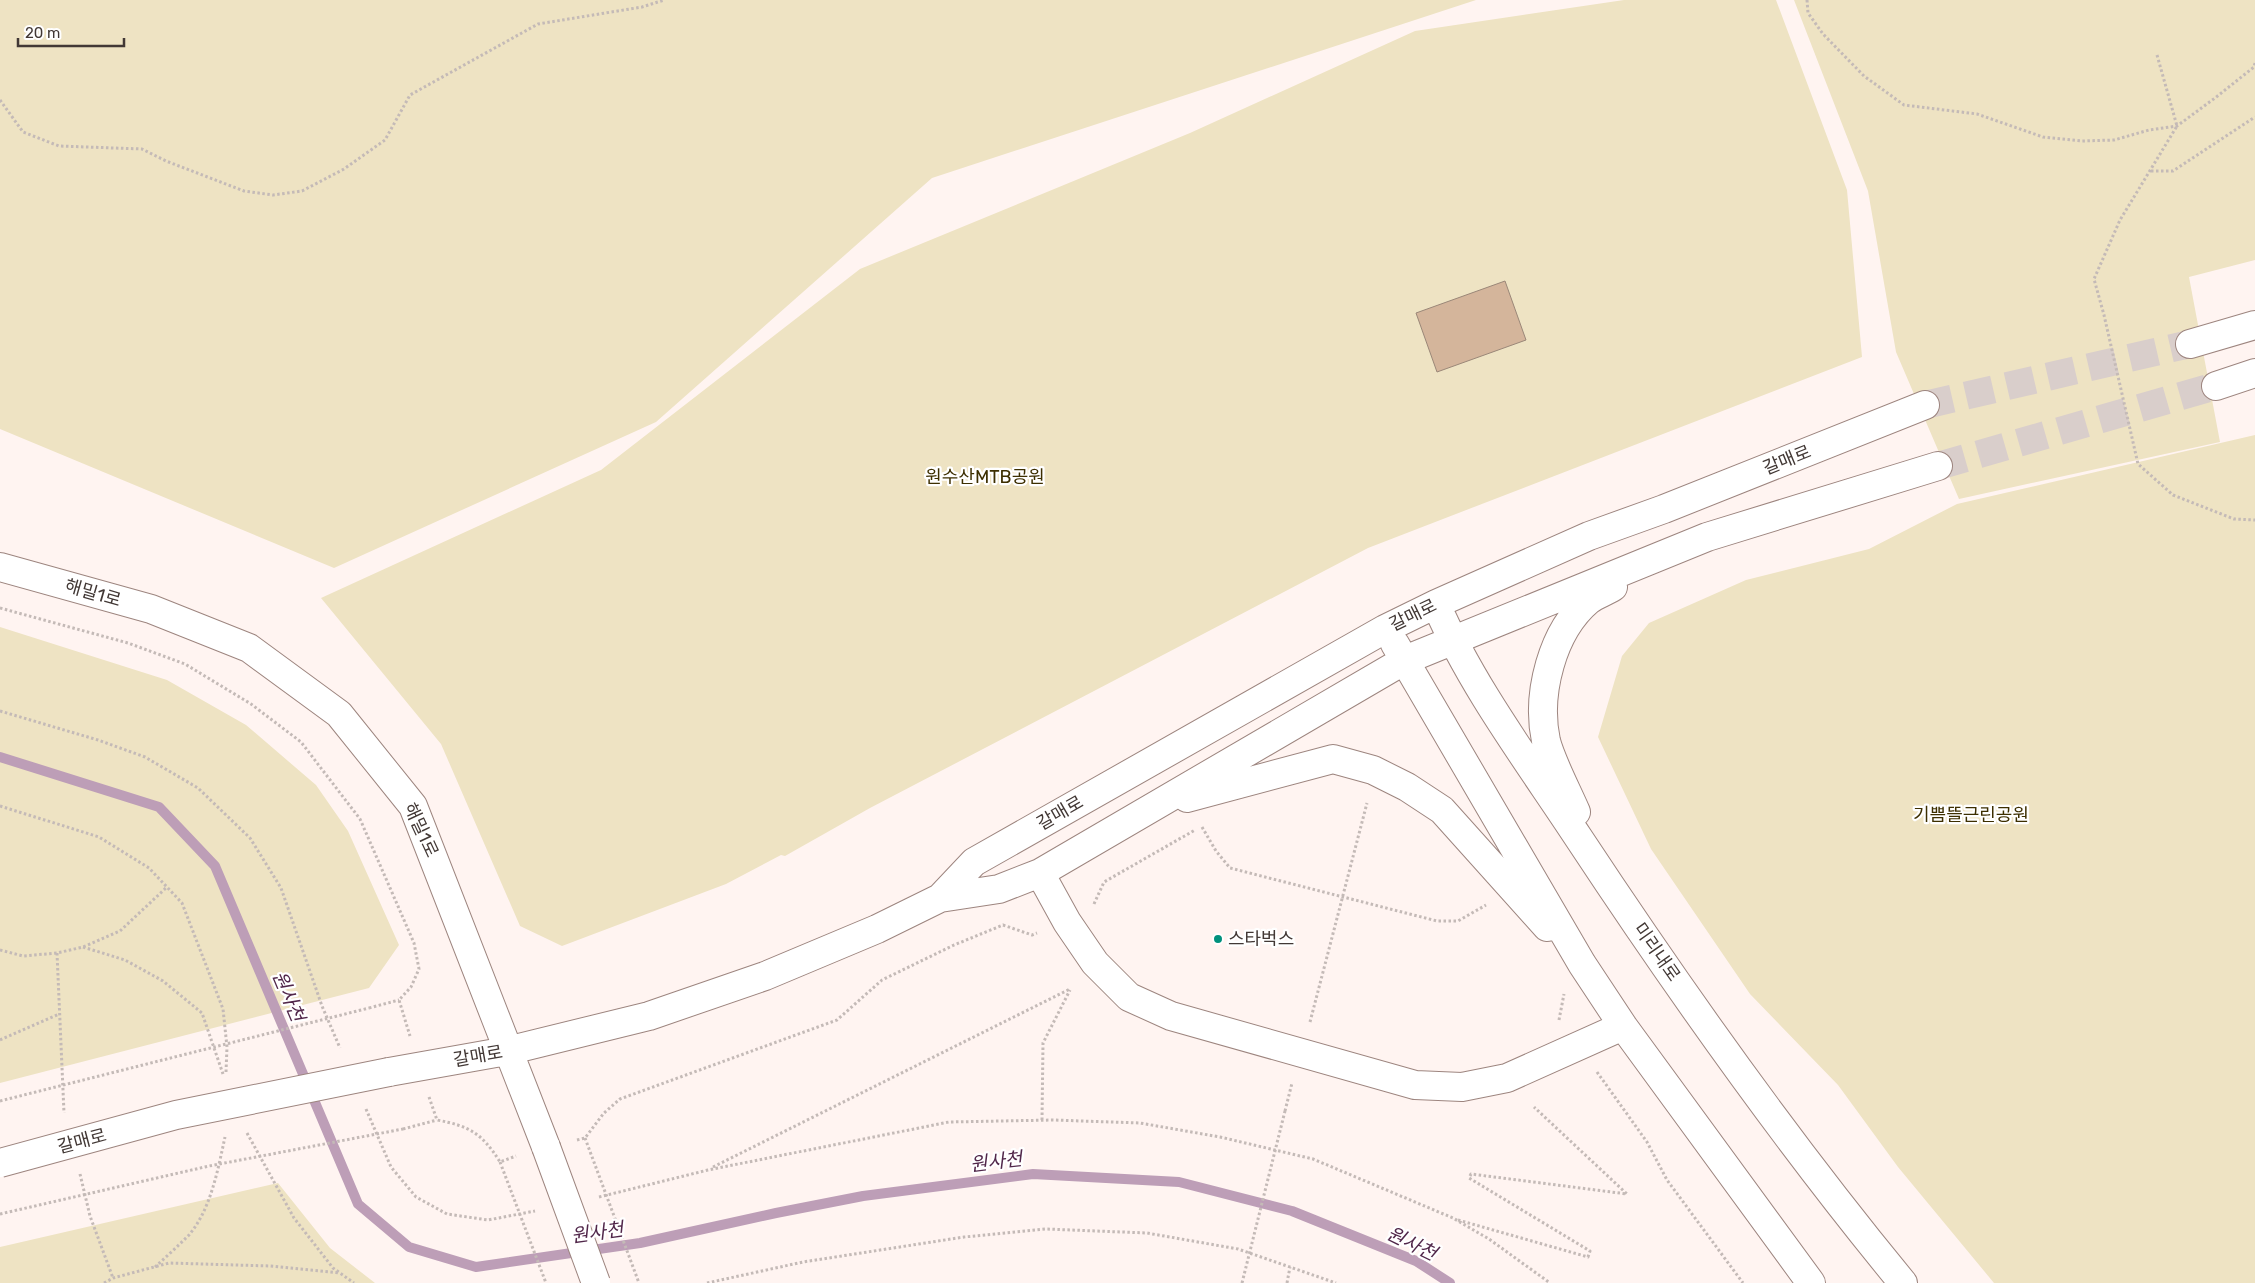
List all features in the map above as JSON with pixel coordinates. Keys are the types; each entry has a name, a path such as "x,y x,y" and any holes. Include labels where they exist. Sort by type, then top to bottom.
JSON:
{"street":[{"path":"2190,344 2255,325"},
{"path":"2216,386 2255,373"},
{"name":"갈매로","path":"940,898 974,862 1385,628 1589,536 1674,506 1925,405"},
{"name":"갈매로","path":"0,1163 176,1115 389,1072 507,1051 649,1016 765,976 877,929 940,898 999,889 1040,873 1404,660 1693,543 1938,466"},
{"path":"1615,894 1578,816 1546,741 1544,700 1549,664 1563,631 1590,600 1693,543"},
{"name":"해밀1로","path":"0,567 151,609 249,648 340,714 413,806 507,1051 546,1146 596,1283"},
{"name":"미리내로","path":"1436,604 1452,640 1494,710 1615,894 1791,1142 1902,1283"},
{"path":"1385,628 1587,971 1623,1026 1811,1283"},
{"path":"1147,810 1249,780 1333,759 1373,770 1406,787 1442,810 1587,971"},
{"path":"1040,873 1067,922 1094,963 1130,997 1171,1016 1415,1085 1462,1087 1507,1078 1623,1026"}],"path":[{"path":"0,100 23,132 59,146 142,149 166,161 244,191 272,195 302,191 344,169 385,140 410,96 538,24 642,7 664,0"},
{"path":"1807,0 1808,13 1823,34 1864,76 1904,105 1977,114 2043,137 2082,141 2114,140 2149,130 2177,126"},
{"path":"2157,55 2177,126"},
{"path":"2255,63 2254,67 2177,126 2120,220 2094,279 2138,464 2173,495 2234,519 2255,520"},
{"path":"2150,172 2173,171 2255,117"},
{"path":"0,711 98,740 145,757 198,788 250,838 282,888 322,1006 341,1050"},
{"path":"1310,1023 1369,795"},
{"path":"0,806 99,837 149,868 182,903 223,1010 227,1047 226,1081"},
{"path":"1201,826 1216,851 1230,868 1437,921 1458,921 1489,904"},
{"path":"0,950 22,956 57,953 83,947 120,932 168,887"},
{"path":"708,1170 1070,989 1043,1043 1042,1120"},
{"path":"0,1101 400,1000"},
{"path":"0,1040 59,1014"},
{"path":"1242,1283 1292,1083"},
{"path":"364,1104 391,1167 416,1197 447,1214 488,1220 544,1209"},
{"path":"1452,1218 1588,1257 1590,1251 1468,1178 1471,1174 1627,1194 1534,1107"},
{"path":"0,1214 209,1166 403,1129 437,1120"},
{"path":"590,1199 628,1192 708,1170 949,1122 1042,1120 1140,1123 1220,1137 1313,1158 1452,1218 1489,1239 1550,1283"},
{"path":"246,1130 294,1218 332,1268 354,1283"},
{"path":"585,1138 638,1283"},
{"path":"500,1162 546,1283"},
{"path":"707,1283 803,1262 964,1237 1046,1229 1146,1233 1238,1249 1336,1283"},
{"path":"104,1283 113,1278 169,1263 270,1266 341,1273"},
{"path":"1287,1283 1290,1267"}],"green space":[{"path":"0,0 1476,0 932,178 656,422 334,568 0,429"},
{"name":"원수산MTB공원","path":"1624,0 1776,0 1847,190 1862,357 1368,548 870,808 785,856 781,855 726,884 562,946 520,926 441,744 321,598 601,470 860,269 1190,133 1415,31"},
{"path":"1794,0 2255,0 2255,260 2189,277 2220,442 1959,499 1896,352 1868,191"},
{"name":"기쁨뜰근린공원","path":"2255,435 2255,1283 1994,1283 1898,1167 1838,1085 1750,994 1651,849 1598,737 1622,656 1649,623 1746,580 1869,549 1957,504"},
{"path":"0,627 167,680 246,725 316,785 348,831 399,945 369,988 0,1083"},
{"path":"278,1183 330,1248 375,1283 0,1283 0,1247"}],"building":[{"path":"1505,281 1526,340 1437,372 1416,313"}],"waterway":[{"name":"원사천","path":"0,757 159,807 215,866 358,1204 409,1247 476,1267 640,1243 863,1196 1033,1174 1179,1182 1292,1211 1416,1261 1450,1283"}],"tunnel":[{"path":"1925,405 2190,344"},
{"path":"1938,466 2216,386"}],"place":[{"name":"스타벅스","path":"1218,939"}]}
